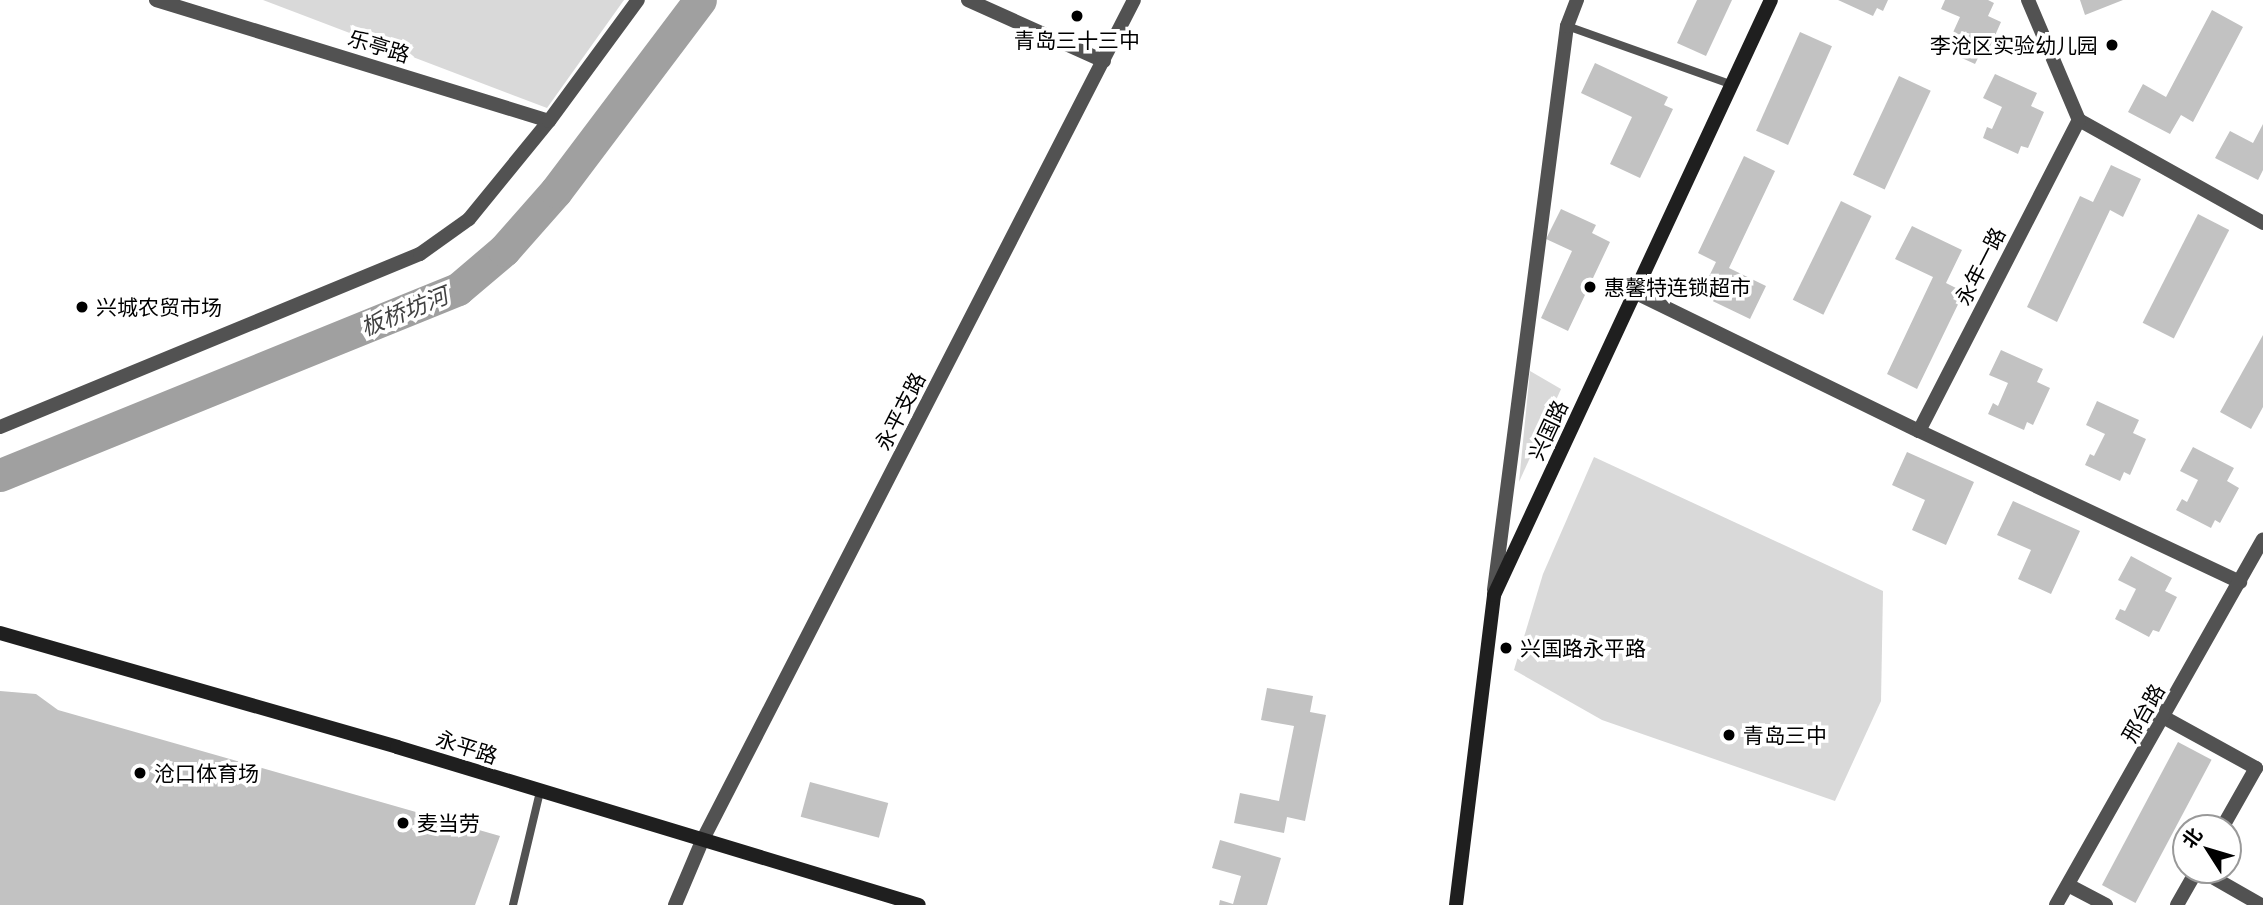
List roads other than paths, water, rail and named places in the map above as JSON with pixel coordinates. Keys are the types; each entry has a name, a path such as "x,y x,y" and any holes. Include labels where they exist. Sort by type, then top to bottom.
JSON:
{"street":[{"name":"乐亭路","path":"156,0 200,6 549,121"},
{"path":"0,427 420,254 469,219 549,121 638,0"},
{"path":"968,0 1104,61"},
{"name":"永平支路","path":"675,905 702,841 1134,0"},
{"path":"1494,595 1567,26 1577,0"},
{"name":"兴国路","path":"1457,905 1494,595 1771,0"},
{"path":"2028,0 2079,120 2263,223"},
{"name":"永年一路","path":"1919,431 2079,120"},
{"path":"1636,293 1919,431 2240,582"},
{"name":"邢台路","path":"2056,905 2165,718 2263,539"},
{"name":"永平路","path":"0,633 198,688 919,905"},
{"path":"2165,718 2256,768 2230,814"},
{"path":"2177,905 2190,884"},
{"path":"2224,884 2261,905"},
{"path":"2068,885 2106,905"}],"lane":[{"path":"1567,26 1733,85"},
{"path":"513,905 540,792"}],"waterway":[{"name":"板桥坊河","path":"0,475 458,289 504,250 556,191 700,0"}],"place":[{"name":"青岛三十三中","path":"1077,16"},
{"name":"李沧区实验幼儿园","path":"2112,45"},
{"name":"惠馨特连锁超市","path":"1590,287"},
{"name":"兴城农贸市场","path":"82,307"},
{"name":"兴国路永平路","path":"1506,648"},
{"name":"青岛三中","path":"1729,735"},
{"name":"沧口体育场","path":"140,773"},
{"name":"麦当劳","path":"403,823"}]}
